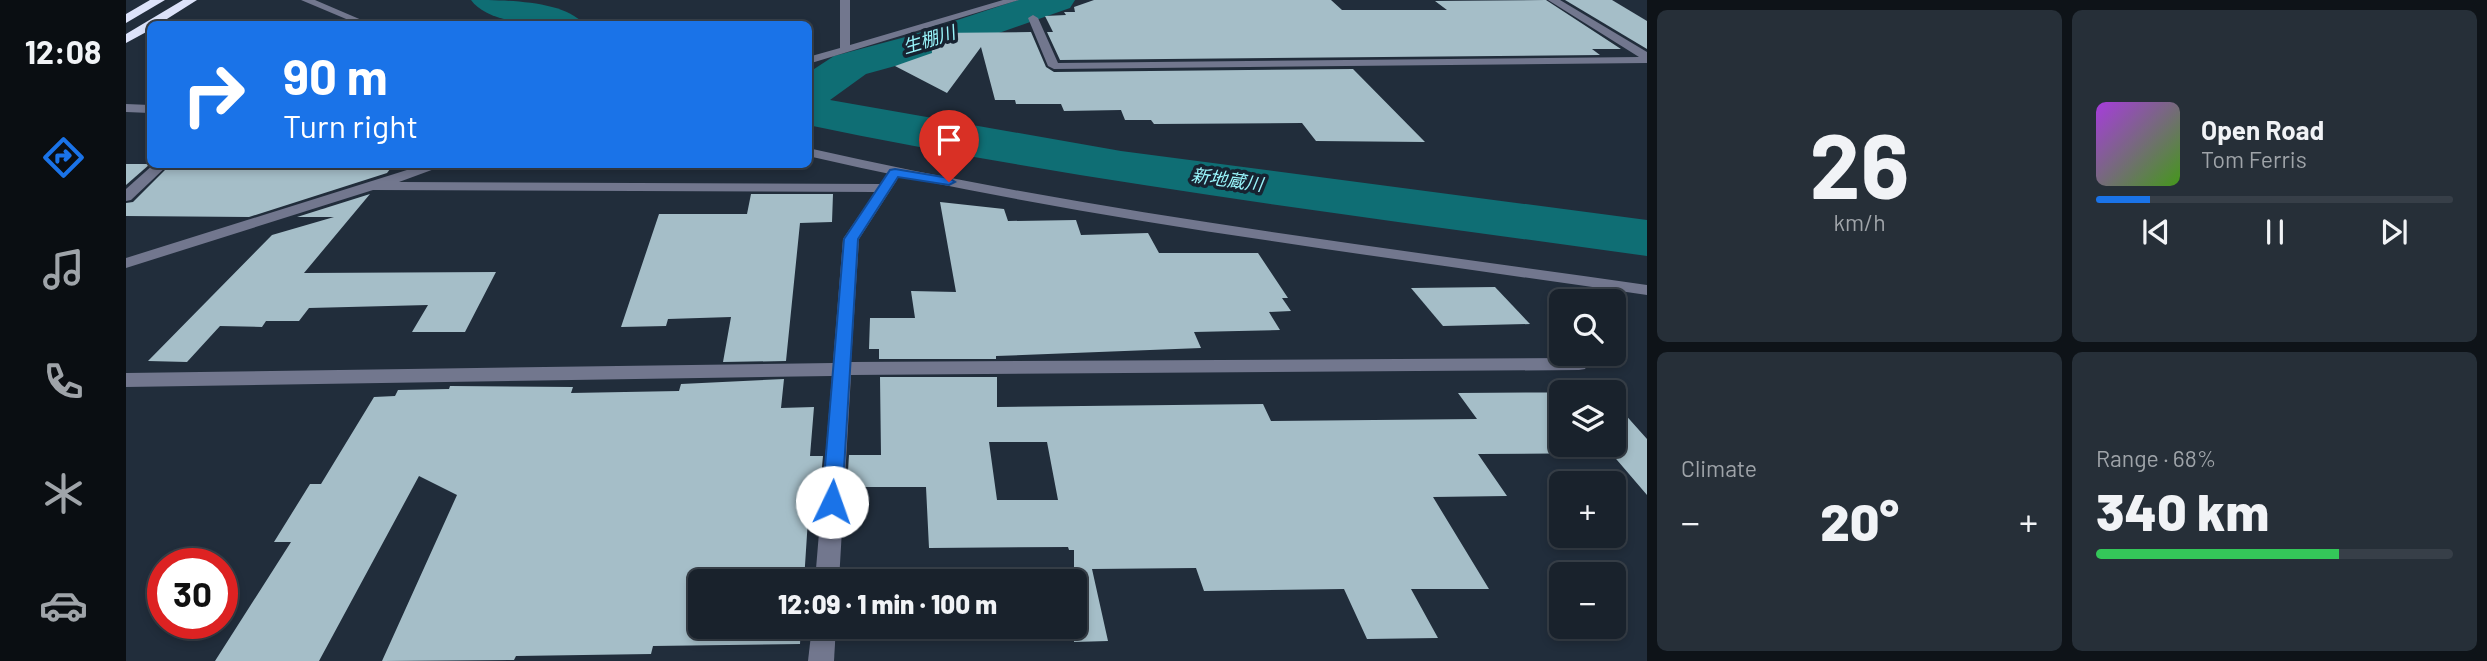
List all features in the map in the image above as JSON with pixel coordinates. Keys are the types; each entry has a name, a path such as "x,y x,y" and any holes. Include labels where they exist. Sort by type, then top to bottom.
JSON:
{"highway":[{"path":"126,19 159,0"},
{"path":"126,33 181,0"},
{"path":"156,21 191,0"},
{"path":"126,39 147,26"}],"street":[{"path":"306,0 357,21"},
{"path":"845,0 845,51"},
{"path":"812,60 1014,0"},
{"path":"1553,0 1647,59"},
{"path":"340,21 346,17"},
{"path":"1033,18 1054,66 1647,59"},
{"path":"126,108 147,109"},
{"path":"812,153 890,180"},
{"path":"126,197 159,168"},
{"path":"126,263 429,168"},
{"path":"828,569 851,239 890,180"},
{"path":"373,186 890,180 1647,290"},
{"path":"126,380 840,369 1549,364"},
{"path":"821,661 823,639"}],"building":[{"path":"1094,0 1331,0 1342,10 1447,10 1435,1 1546,0 1621,49 1592,49 1600,55 1060,60 1047,32 1053,32 1045,16 1066,15 1064,12 1075,12 1074,7"},
{"path":"1565,0 1612,0 1647,21 1647,49"},
{"path":"1031,32 1046,67 1054,72 1353,69 1425,142 1316,141 1302,123 1154,124 1151,120 1125,120 1121,110 1064,111 1061,104 1016,104 1015,100 995,100 981,47 947,93 895,66 932,53 930,33"},
{"path":"126,164 147,164 147,167 126,185"},
{"path":"167,168 391,168 387,173 249,217 126,216 126,203 133,202"},
{"path":"370,194 304,273 496,272 465,332 412,332 428,305 309,308 299,321 266,321 262,327 220,326 187,362 148,361 272,235 334,217 297,217"},
{"path":"751,194 833,194 832,222 800,223 786,361 723,362 731,317 668,319 666,326 621,327 659,214 747,214"},
{"path":"940,202 1004,209 1008,221 1076,220 1081,235 1148,233 1159,253 1258,253 1288,298 1282,298 1291,311 1269,312 1280,330 1194,332 1201,348 996,356 996,359 879,359 879,349 869,349 870,318 915,318 911,291 956,292"},
{"path":"1495,287 1530,324 1443,326 1411,288"},
{"path":"880,377 997,377 997,407 1263,404 1271,421 1477,419 1458,393 1549,392 1549,453 1478,454 1507,496 1433,497 1489,589 1411,589 1438,638 1367,639 1344,589 1204,591 1196,568 1092,569 1108,641 1074,642 1074,639 1087,639 1087,569 1074,569 1074,550 1069,550 1068,547 929,548 926,487 847,487 849,455 881,455","holes":["989,442 1047,442 1058,500 997,500"]},
{"path":"784,379 781,408 814,407 810,456 823,456 820,488 810,488 805,569 688,569 688,639 800,639 800,644 653,646 651,654 516,656 514,660 382,661 457,495 419,476 319,661 215,661 229,639 238,639 238,625 291,542 274,542 310,484 321,484 374,397 395,396 398,390 449,389 450,386 573,387 571,393 679,391 681,384"},
{"path":"1626,415 1647,439 1647,495 1614,457 1626,457"}],"waterway":[{"name":"新地蔵川","path":"490,0 554,21"},
{"name":"生棚川","path":"812,91 850,65 924,45 1056,0"},
{"name":"新地蔵川","path":"812,111 1121,167 1647,238"}],"route":[{"path":"832,502 851,239 895,172 949,182"}]}
